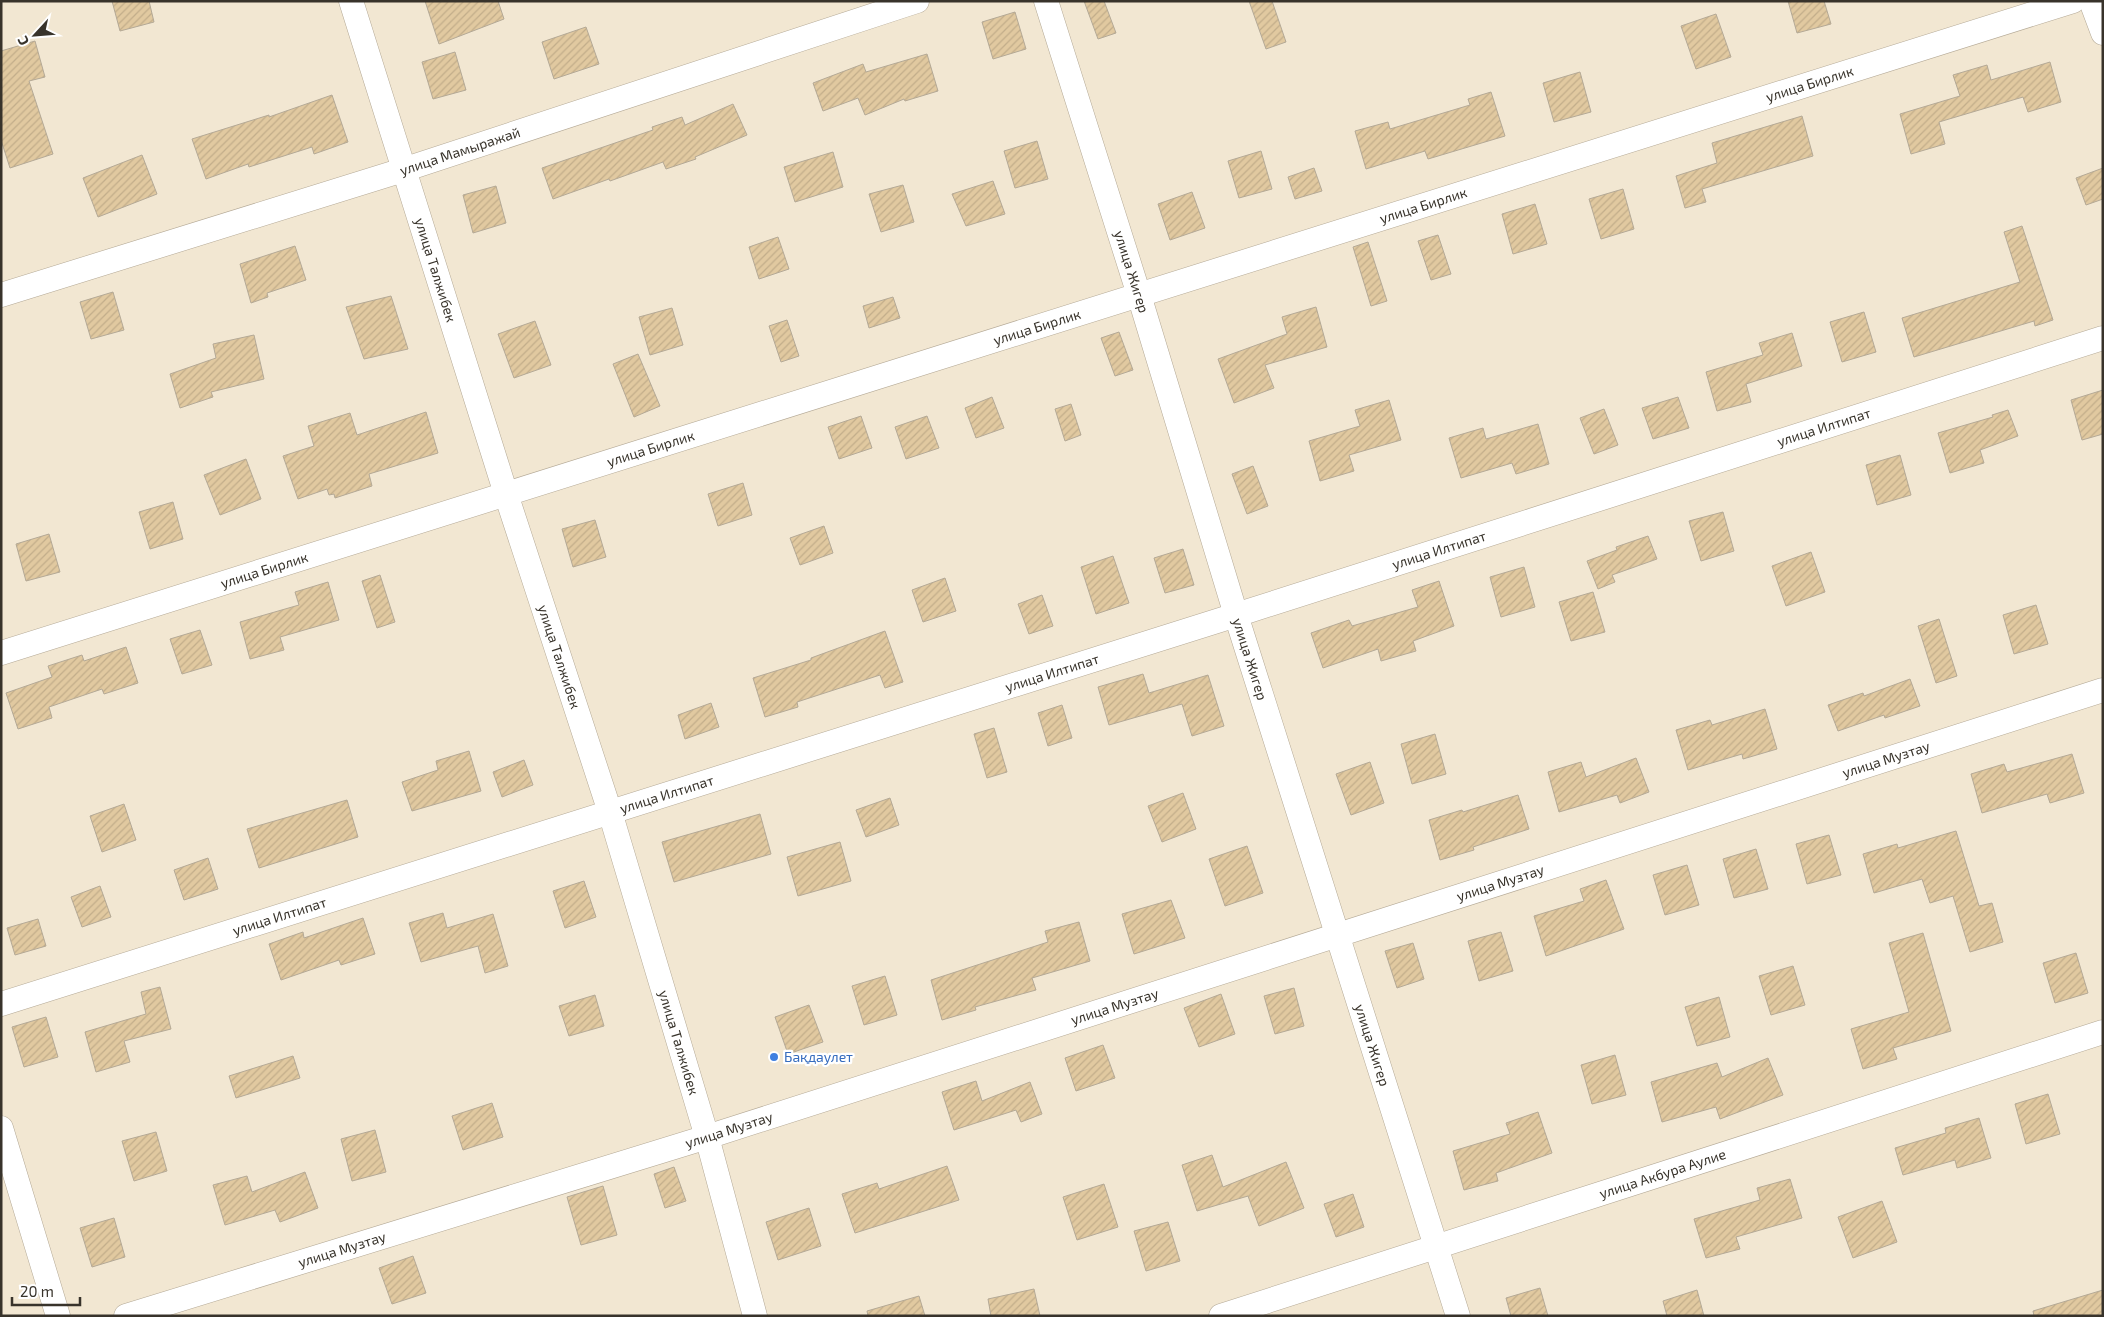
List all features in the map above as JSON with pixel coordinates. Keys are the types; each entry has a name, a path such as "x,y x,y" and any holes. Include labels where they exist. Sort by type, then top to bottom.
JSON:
{"street":[{"name":"улица Талжибек","path":"352,1 403,170 506,494 610,812 707,1137 754,1316"},
{"name":"улица Мамыражай","path":"1,295 403,170 917,1"},
{"name":"улица Жигер","path":"1046,1 1139,295 1236,615 1458,1316"},
{"name":"улица Бирлик","path":"1,653 2073,1"},
{"path":"2091,1 2103,33"},
{"name":"улица Илтипат","path":"1,1004 1236,615 2103,338"},
{"name":"улица Музтау","path":"126,1316 707,1137 1336,934 2103,690"},
{"name":"улица Акбура Аулие","path":"1221,1316 2103,1032"},
{"path":"1,1128 58,1316"}],"building":[{"path":"112,1 149,1 154,22 120,31"},
{"path":"425,1 498,1 504,19 439,44"},
{"path":"1084,1 1104,1 1116,33 1098,39"},
{"path":"1249,1 1272,1 1286,42 1266,49"},
{"path":"1788,1 1824,1 1831,24 1797,33"},
{"path":"1015,12 1026,49 993,59 982,22"},
{"path":"1716,14 1731,57 1696,69 1681,26"},
{"path":"586,27 599,64 554,79 542,42"},
{"path":"35,41 45,77 29,81 53,154 10,168 1,140 1,51"},
{"path":"455,52 466,90 433,99 422,62"},
{"path":"927,54 938,91 905,101 904,99 865,115 858,98 823,111 813,83 863,64 866,72"},
{"path":"2050,62 2061,102 2028,112 2023,97 1939,122 1945,144 1911,154 1900,114 1960,96 1953,75 1987,65 1991,80"},
{"path":"1580,72 1591,112 1554,122 1543,83"},
{"path":"1491,92 1505,136 1428,159 1425,151 1366,169 1355,131 1388,122 1390,129 1470,105 1468,99"},
{"path":"332,95 348,142 314,154 312,147 249,167 248,164 206,179 192,139 269,115 269,117"},
{"path":"733,104 747,135 695,157 696,159 666,169 663,162 553,199 542,168 653,130 652,127 682,117 685,125"},
{"path":"1802,116 1813,156 1702,189 1706,202 1685,208 1676,176 1717,163 1712,143"},
{"path":"1037,141 1048,179 1015,188 1004,151"},
{"path":"1261,151 1272,189 1239,198 1228,161"},
{"path":"833,152 843,187 795,202 784,167"},
{"path":"142,155 157,194 98,217 83,178"},
{"path":"1314,168 1322,191 1295,199 1288,177"},
{"path":"2103,168 2103,199 2086,205 2076,178"},
{"path":"993,181 1005,214 966,226 952,194"},
{"path":"903,185 914,222 881,232 869,194"},
{"path":"496,186 506,223 473,233 463,195"},
{"path":"1623,189 1634,229 1601,239 1589,199"},
{"path":"1192,192 1205,228 1170,240 1158,204"},
{"path":"1535,204 1547,244 1513,254 1502,214"},
{"path":"2022,226 2053,320 2035,326 2034,321 1914,357 1902,318 2020,282 2004,232"},
{"path":"1438,235 1451,274 1431,280 1418,241"},
{"path":"778,237 789,269 759,279 749,247"},
{"path":"1368,242 1387,301 1371,306 1353,247"},
{"path":"295,246 306,280 267,293 268,297 251,303 240,264"},
{"path":"113,292 124,330 91,339 80,302"},
{"path":"391,296 408,349 364,359 346,307"},
{"path":"893,297 900,318 869,328 863,306"},
{"path":"1316,307 1327,347 1265,365 1274,388 1234,403 1218,359 1287,334 1282,317"},
{"path":"672,308 683,345 650,355 639,317"},
{"path":"1864,312 1876,352 1842,362 1830,322"},
{"path":"787,320 799,356 781,362 769,326"},
{"path":"535,321 551,365 514,378 498,334"},
{"path":"1119,332 1133,370 1115,376 1101,338"},
{"path":"1792,333 1802,366 1746,384 1751,402 1717,411 1706,372 1763,355 1759,343"},
{"path":"254,335 264,379 211,392 213,397 180,408 170,374 216,358 213,344"},
{"path":"638,354 660,406 634,417 613,364"},
{"path":"2103,390 2103,434 2082,440 2071,400"},
{"path":"992,397 1004,428 976,438 965,408"},
{"path":"1678,397 1689,428 1653,439 1642,408"},
{"path":"1389,400 1401,440 1349,455 1354,471 1320,481 1309,441 1360,426 1355,410"},
{"path":"1071,404 1081,435 1065,441 1055,409"},
{"path":"1604,409 1618,445 1594,454 1580,418"},
{"path":"2008,410 2018,436 1980,450 1984,463 1950,473 1938,433 1993,417 1992,415"},
{"path":"426,412 438,453 369,474 372,486 335,498 334,494 329,495 327,489 298,499 283,456 314,446 308,426 350,413 357,435"},
{"path":"861,416 872,448 839,459 828,427"},
{"path":"927,416 939,448 906,459 895,427"},
{"path":"1538,424 1549,464 1516,474 1512,463 1461,478 1449,438 1483,428 1486,439"},
{"path":"1900,455 1911,495 1877,505 1866,465"},
{"path":"246,459 261,499 220,515 204,475"},
{"path":"1253,466 1268,506 1247,514 1232,474"},
{"path":"743,483 752,515 718,526 708,494"},
{"path":"173,502 183,539 150,549 139,512"},
{"path":"1723,512 1734,551 1701,561 1689,521"},
{"path":"595,520 606,557 573,567 562,529"},
{"path":"824,526 833,553 800,565 790,538"},
{"path":"49,534 60,572 26,581 16,544"},
{"path":"1648,536 1657,559 1612,575 1615,582 1598,589 1587,561 1617,550 1616,547"},
{"path":"1183,549 1194,585 1165,593 1154,558"},
{"path":"1811,552 1825,592 1786,606 1772,566"},
{"path":"1113,556 1129,603 1096,614 1081,567"},
{"path":"1524,567 1535,607 1501,617 1490,577"},
{"path":"380,575 395,622 377,628 362,581"},
{"path":"945,578 956,611 923,622 912,590"},
{"path":"1439,581 1454,626 1413,641 1416,651 1381,661 1378,649 1323,668 1311,633 1349,620 1352,626 1418,607 1412,590"},
{"path":"328,582 339,620 280,637 284,650 250,659 240,622 299,605 295,592"},
{"path":"1593,592 1605,632 1571,641 1559,602"},
{"path":"1042,595 1053,626 1029,634 1018,604"},
{"path":"2036,605 2048,644 2014,654 2003,615"},
{"path":"1939,619 1957,676 1936,683 1918,626"},
{"path":"200,630 212,665 182,674 170,639"},
{"path":"885,631 903,682 885,688 880,675 797,702 798,707 765,717 753,678 811,660 811,658"},
{"path":"126,647 138,683 104,694 102,689 49,707 52,718 18,729 6,693 52,677 48,666 82,655 84,661"},
{"path":"1143,674 1149,693 1208,675 1224,726 1192,736 1182,704 1109,725 1098,687"},
{"path":"1910,679 1920,706 1885,718 1884,715 1838,731 1828,705 1863,693 1864,696"},
{"path":"711,703 719,727 685,739 678,715"},
{"path":"1062,705 1072,738 1048,746 1038,713"},
{"path":"1765,709 1777,749 1743,759 1742,754 1688,770 1676,730 1710,720 1712,725"},
{"path":"994,728 1007,772 987,778 974,734"},
{"path":"1435,734 1446,774 1412,784 1401,744"},
{"path":"469,751 481,791 412,811 402,782 438,770 436,761"},
{"path":"2072,754 2084,793 2050,803 2047,794 1982,813 1971,774 2004,764 2007,772"},
{"path":"1636,758 1649,792 1620,803 1617,795 1559,812 1548,772 1581,762 1586,777"},
{"path":"524,760 533,785 502,797 493,772"},
{"path":"1370,762 1384,803 1351,815 1336,774"},
{"path":"1183,793 1196,829 1162,842 1148,806"},
{"path":"1518,795 1529,829 1473,847 1474,850 1440,860 1429,820"},
{"path":"890,798 899,825 866,837 856,810"},
{"path":"347,800 358,837 259,868 247,829"},
{"path":"124,804 136,840 102,852 90,816"},
{"path":"760,814 771,854 674,882 662,842"},
{"path":"1956,831 1979,906 1992,903 2003,942 1970,952 1953,896 1930,903 1922,879 1874,893 1863,854 1897,844 1898,848"},
{"path":"1829,835 1841,875 1807,884 1796,844"},
{"path":"840,842 851,881 798,896 787,857"},
{"path":"1247,846 1263,893 1225,906 1209,859"},
{"path":"1756,849 1768,889 1734,898 1723,859"},
{"path":"208,858 218,889 184,900 174,870"},
{"path":"1687,865 1699,905 1665,915 1653,875"},
{"path":"1606,880 1624,929 1546,956 1534,916 1584,901 1580,889"},
{"path":"584,881 596,917 565,928 553,891"},
{"path":"100,886 111,917 82,927 71,897"},
{"path":"1171,900 1185,938 1134,954 1122,914"},
{"path":"443,913 447,928 493,914 508,966 485,973 478,946 421,962 409,923"},
{"path":"363,918 375,954 341,965 339,960 281,980 269,944 303,932 304,938"},
{"path":"38,919 46,946 15,955 7,928"},
{"path":"1079,922 1090,961 1032,978 1036,990 975,1007 976,1010 942,1020 931,980 1048,942 1045,931"},
{"path":"1501,932 1513,971 1479,981 1468,941"},
{"path":"1923,933 1951,1031 1893,1048 1897,1059 1863,1069 1851,1029 1909,1012 1889,943"},
{"path":"1413,943 1424,979 1397,988 1385,951"},
{"path":"2076,953 2088,993 2055,1003 2043,963"},
{"path":"1793,966 1805,1005 1771,1015 1759,976"},
{"path":"885,976 897,1015 864,1025 852,986"},
{"path":"160,987 171,1029 124,1041 130,1062 96,1072 85,1032 146,1014 141,992"},
{"path":"1294,988 1304,1026 1275,1034 1264,996"},
{"path":"1221,994 1235,1034 1199,1047 1184,1008"},
{"path":"595,995 604,1026 569,1036 559,1006"},
{"path":"1719,997 1730,1037 1697,1046 1685,1007"},
{"path":"809,1005 823,1042 788,1054 775,1017"},
{"path":"46,1017 58,1057 24,1067 12,1027"},
{"path":"1103,1045 1115,1078 1076,1091 1065,1058"},
{"path":"1615,1055 1626,1095 1592,1104 1581,1065"},
{"path":"293,1056 300,1078 236,1098 229,1076"},
{"path":"1768,1058 1783,1095 1720,1119 1716,1107 1662,1122 1651,1082 1717,1063 1722,1077"},
{"path":"976,1081 982,1101 1030,1082 1042,1114 1021,1122 1016,1110 954,1130 942,1092"},
{"path":"2048,1094 2060,1134 2026,1144 2015,1104"},
{"path":"492,1103 503,1137 463,1150 452,1116"},
{"path":"1538,1112 1552,1153 1496,1173 1498,1181 1464,1190 1453,1151 1510,1134 1506,1123"},
{"path":"1979,1118 1991,1158 1957,1168 1955,1160 1903,1175 1895,1148 1946,1133 1945,1128"},
{"path":"375,1130 386,1172 352,1181 341,1139"},
{"path":"156,1132 167,1171 134,1181 122,1141"},
{"path":"1212,1155 1223,1187 1286,1162 1304,1208 1259,1226 1248,1196 1197,1211 1182,1165"},
{"path":"947,1166 959,1200 855,1233 842,1194 877,1183 879,1189"},
{"path":"674,1167 686,1201 665,1208 654,1174"},
{"path":"305,1172 318,1208 280,1222 275,1210 225,1225 213,1185 247,1176 252,1192"},
{"path":"1790,1179 1802,1218 1736,1237 1740,1249 1706,1258 1694,1219 1760,1200 1757,1188"},
{"path":"1104,1184 1118,1227 1077,1240 1063,1197"},
{"path":"603,1186 617,1235 581,1245 567,1197"},
{"path":"1353,1194 1364,1227 1336,1237 1324,1204"},
{"path":"1882,1201 1897,1242 1853,1258 1838,1217"},
{"path":"809,1208 821,1246 778,1260 766,1222"},
{"path":"114,1218 125,1257 92,1267 80,1228"},
{"path":"1168,1222 1180,1261 1146,1271 1134,1231"},
{"path":"413,1256 426,1293 392,1304 379,1268"},
{"path":"1540,1288 1548,1316 1511,1316 1506,1298"},
{"path":"1034,1289 1040,1316 991,1316 988,1299"},
{"path":"1697,1290 1704,1316 1667,1316 1663,1301"},
{"path":"2103,1290 2103,1316 2034,1316 2033,1311"},
{"path":"919,1296 925,1316 868,1316 867,1311"}],"place":[{"name":"Бақдаулет","path":"774,1057"}]}
